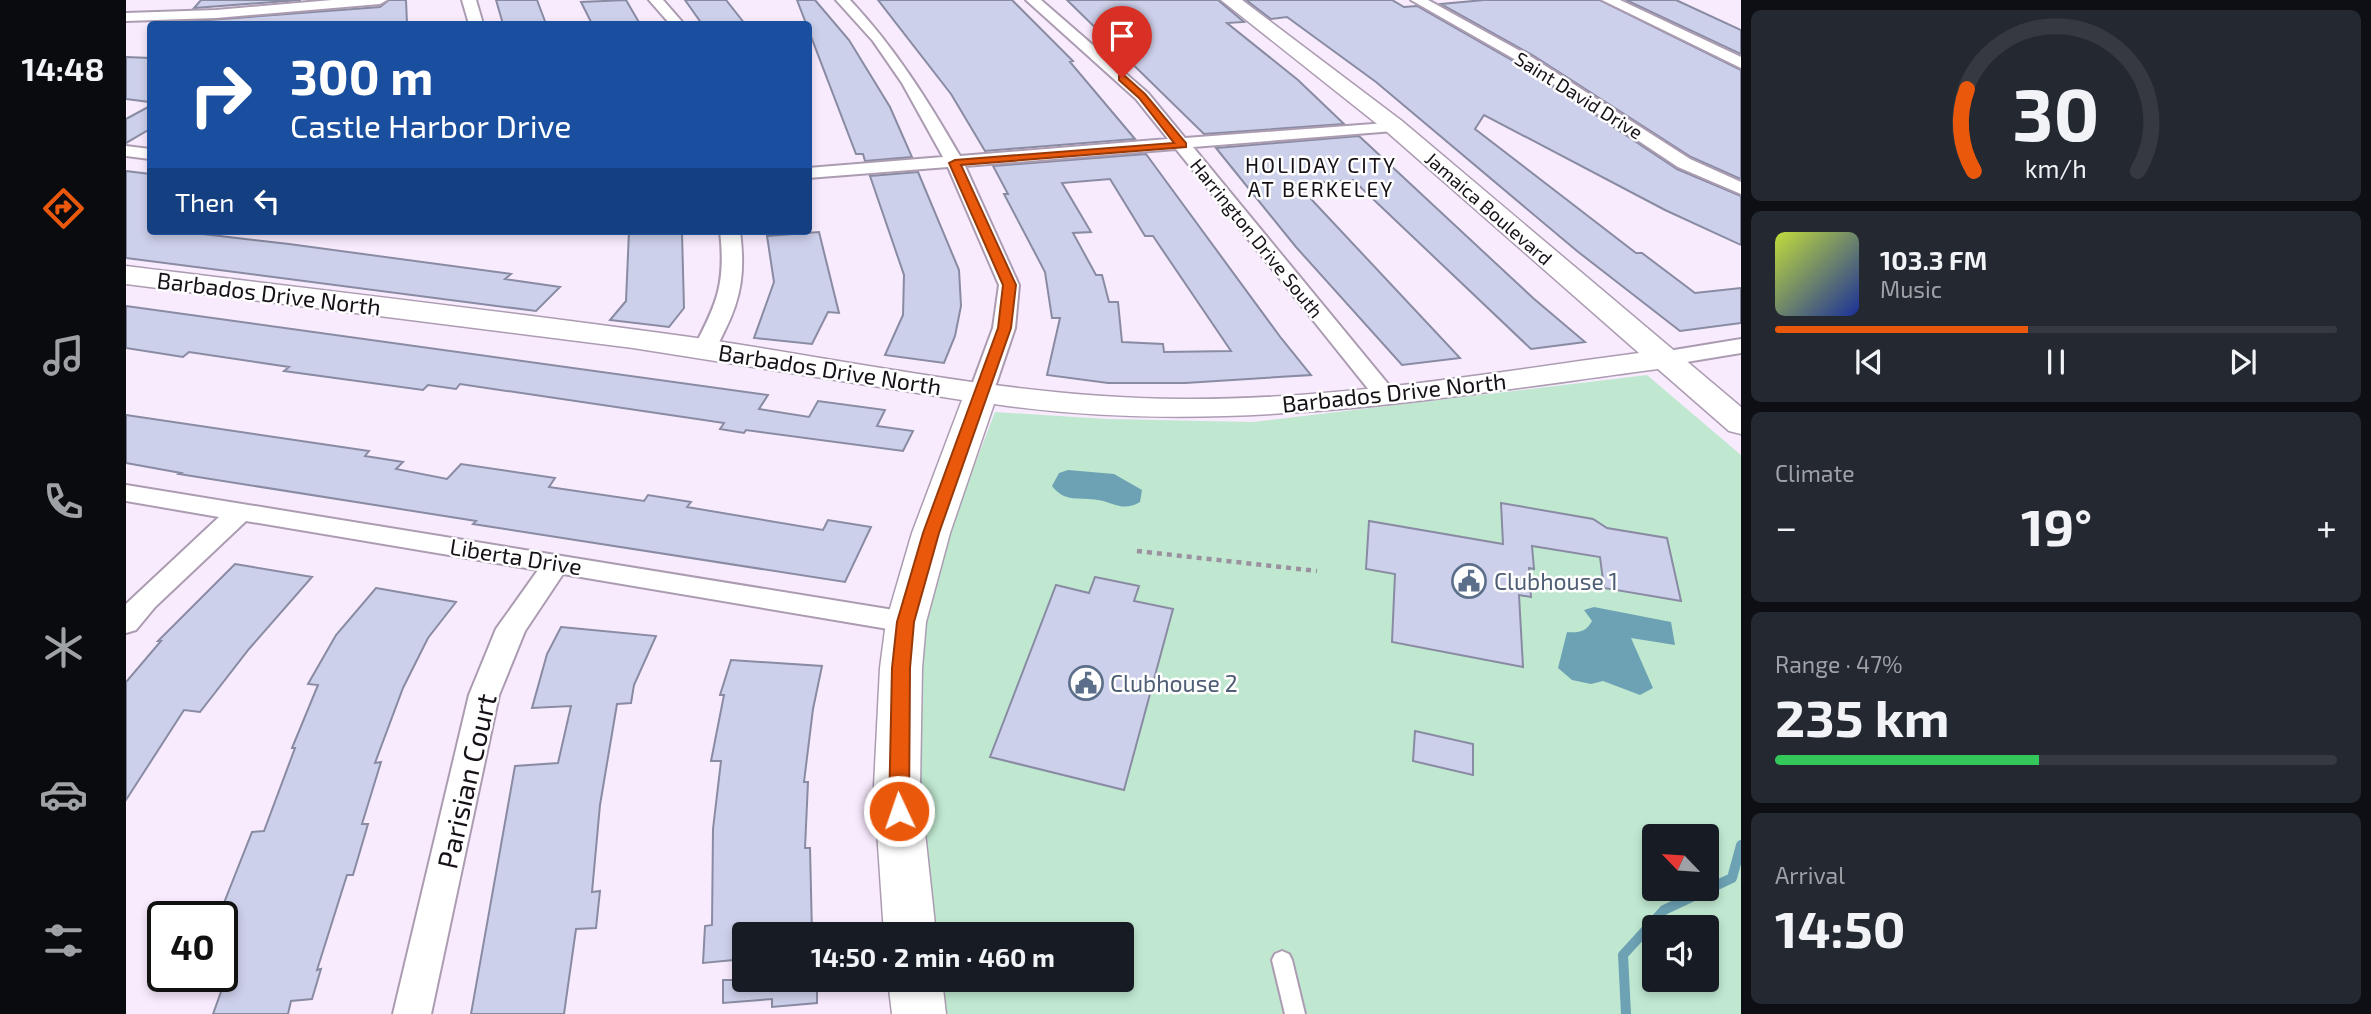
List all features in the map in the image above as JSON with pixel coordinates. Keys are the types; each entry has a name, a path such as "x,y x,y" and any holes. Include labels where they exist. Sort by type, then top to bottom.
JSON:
{"street":[{"path":"126,17 380,0"},
{"path":"469,0 475,21"},
{"path":"656,0 674,21"},
{"path":"842,0 895,60 955,163 1009,285 1004,328 931,533 906,622 901,668 897,786 909,922"},
{"name":"Harrington Drive South","path":"1033,0 1142,96 1385,395"},
{"name":"Jamaica Boulevard","path":"1230,0 1394,126 1662,359 1741,424"},
{"name":"Saint David Drive","path":"1418,0 1528,61 1684,163 1741,189"},
{"path":"1609,0 1741,63"},
{"path":"150,21 156,17"},
{"path":"136,30 147,23"},
{"path":"812,173 1394,126"},
{"path":"126,151 147,152"},
{"path":"704,349 733,293 735,270 731,235"},
{"name":"Barbados Drive North","path":"126,275 704,349 981,393 1110,407 1243,408 1385,395 1662,359"},
{"path":"1662,359 1741,346"},
{"name":"Liberta Drive","path":"126,493 906,622"},
{"path":"126,623 145,600 241,511"},
{"name":"Parisian Court","path":"412,1014 484,695 511,629 557,563"},
{"path":"916,992 919,1014"}],"lane":[{"path":"1282,960 1295,1014"}],"path":[{"path":"1136,551 1190,560 1271,562 1317,571"}],"green space":[{"path":"1647,375 1741,455 1741,1014 931,1014 928,992 1134,992 1134,922 921,922 915,684 922,602 995,412 1107,419 1253,422"}],"water":[{"path":"1068,470 1114,474 1142,490 1140,502 1124,507 1062,495 1052,486 1059,473"},
{"path":"1594,607 1671,622 1675,645 1631,638 1653,688 1640,695 1603,681 1591,684 1572,680 1558,668 1567,632 1585,630 1592,621 1584,610"}],"building":[{"path":"201,0 301,0 194,8"},
{"path":"389,0 406,0 407,21 195,21 380,7"},
{"path":"496,0 537,0 545,21 502,21"},
{"path":"626,0 638,21 590,21 581,2"},
{"path":"685,0 726,0 743,21 700,21"},
{"path":"797,0 815,0 849,40 890,107 912,157 865,161 863,154 856,154 812,39 812,21 805,21"},
{"path":"878,0 1012,0 1073,61 1070,62 1135,139 985,151 951,94"},
{"path":"1067,0 1218,0 1244,22 1227,23 1298,80 1344,124 1204,134"},
{"path":"1246,0 1392,0 1404,7 1417,6 1522,66 1677,169 1741,196 1741,245 1665,210 1484,115 1475,129 1636,253 1642,253 1695,293 1741,288 1741,323 1680,331 1577,251 1376,82 1287,17 1271,19"},
{"path":"1484,0 1600,0 1741,70 1741,179 1691,157 1534,56 1441,4"},
{"path":"1626,0 1676,0 1741,30 1741,54"},
{"path":"126,57 147,58 147,102 126,99"},
{"path":"147,108 147,131 126,143 126,119"},
{"path":"1359,136 1533,298 1585,342 1531,349 1353,180 1297,184 1460,358 1402,365 1296,247 1216,148"},
{"path":"1146,154 1311,375 1185,383 1108,383 1047,375 1060,318 1052,318 1045,272 1004,194 1008,194 993,166","holes":["1110,179 1145,236 1153,236 1231,351 1164,352 1163,344 1122,342 1118,302 1109,302 1102,275 1096,275 1073,233 1091,232 1062,183"]},
{"path":"126,171 147,174 147,235 211,235 289,244 511,274 505,279 560,287 536,311 126,258"},
{"path":"918,172 959,270 961,306 955,336 944,363 885,355 903,315 904,275 870,176"},
{"path":"819,232 839,313 828,312 812,344 754,338 774,282 767,236 812,235 812,233"},
{"path":"629,235 682,235 684,308 669,327 610,320 626,301"},
{"path":"126,306 768,395 759,409 809,417 818,401 885,410 877,426 913,431 903,451 746,430 744,433 720,429 724,423 460,384 456,389 428,385 423,390 284,371 289,367 189,352 183,357 126,348"},
{"path":"126,415 369,451 365,456 403,462 396,469 447,479 461,464 555,478 549,487 644,501 648,495 691,502 687,507 823,530 828,520 871,527 845,582 473,524 476,521 179,474 181,473 126,463"},
{"name":"Clubhouse 1","path":"1501,503 1593,519 1607,528 1667,538 1681,601 1604,588 1600,557 1532,546 1534,569 1529,568 1531,597 1519,595 1523,667 1392,642 1395,574 1366,569 1369,521 1503,544"},
{"path":"235,564 312,577 249,649 200,712 184,710 126,800 126,682 161,641 158,641"},
{"name":"Clubhouse 2","path":"1095,577 1139,586 1134,601 1173,609 1124,790 990,757 1056,585 1089,593"},
{"path":"376,588 456,602 428,638 403,688 375,763 381,762 362,824 368,824 353,875 347,875 317,970 321,969 312,999 291,1001 288,1014 213,1014 221,992 238,992 238,901 225,901 252,832 264,831 295,748 292,748 318,685 308,684 336,635"},
{"path":"561,627 656,636 634,685 631,703 617,704 600,805 592,892 600,891 596,928 576,929 564,1014 471,1014 515,766 558,763 571,706 532,708 547,654"},
{"path":"731,660 822,666 813,709 804,782 808,782 805,848 810,848 812,922 732,922 732,960 703,963 705,926 712,925 713,829 721,761 711,761 724,695 720,695"},
{"path":"1415,731 1473,744 1473,775 1413,761"},
{"path":"723,980 732,980 732,992 817,992 817,1003 772,1007 772,999 723,1003"}],"waterway":[{"path":"1626,1014 1623,955 1664,910 1732,878 1741,845"}],"place":[{"name":"Clubhouse 1","path":"1469,581"},
{"name":"Clubhouse 2","path":"1086,683"}],"district":[{"name":"HOLIDAY CITY AT BERKELEY","path":"1321,176"}],"route":[{"path":"899,811 897,786 901,668 906,622 931,533 1004,328 1009,285 955,163 1182,145 1142,96 1122,78"}]}
